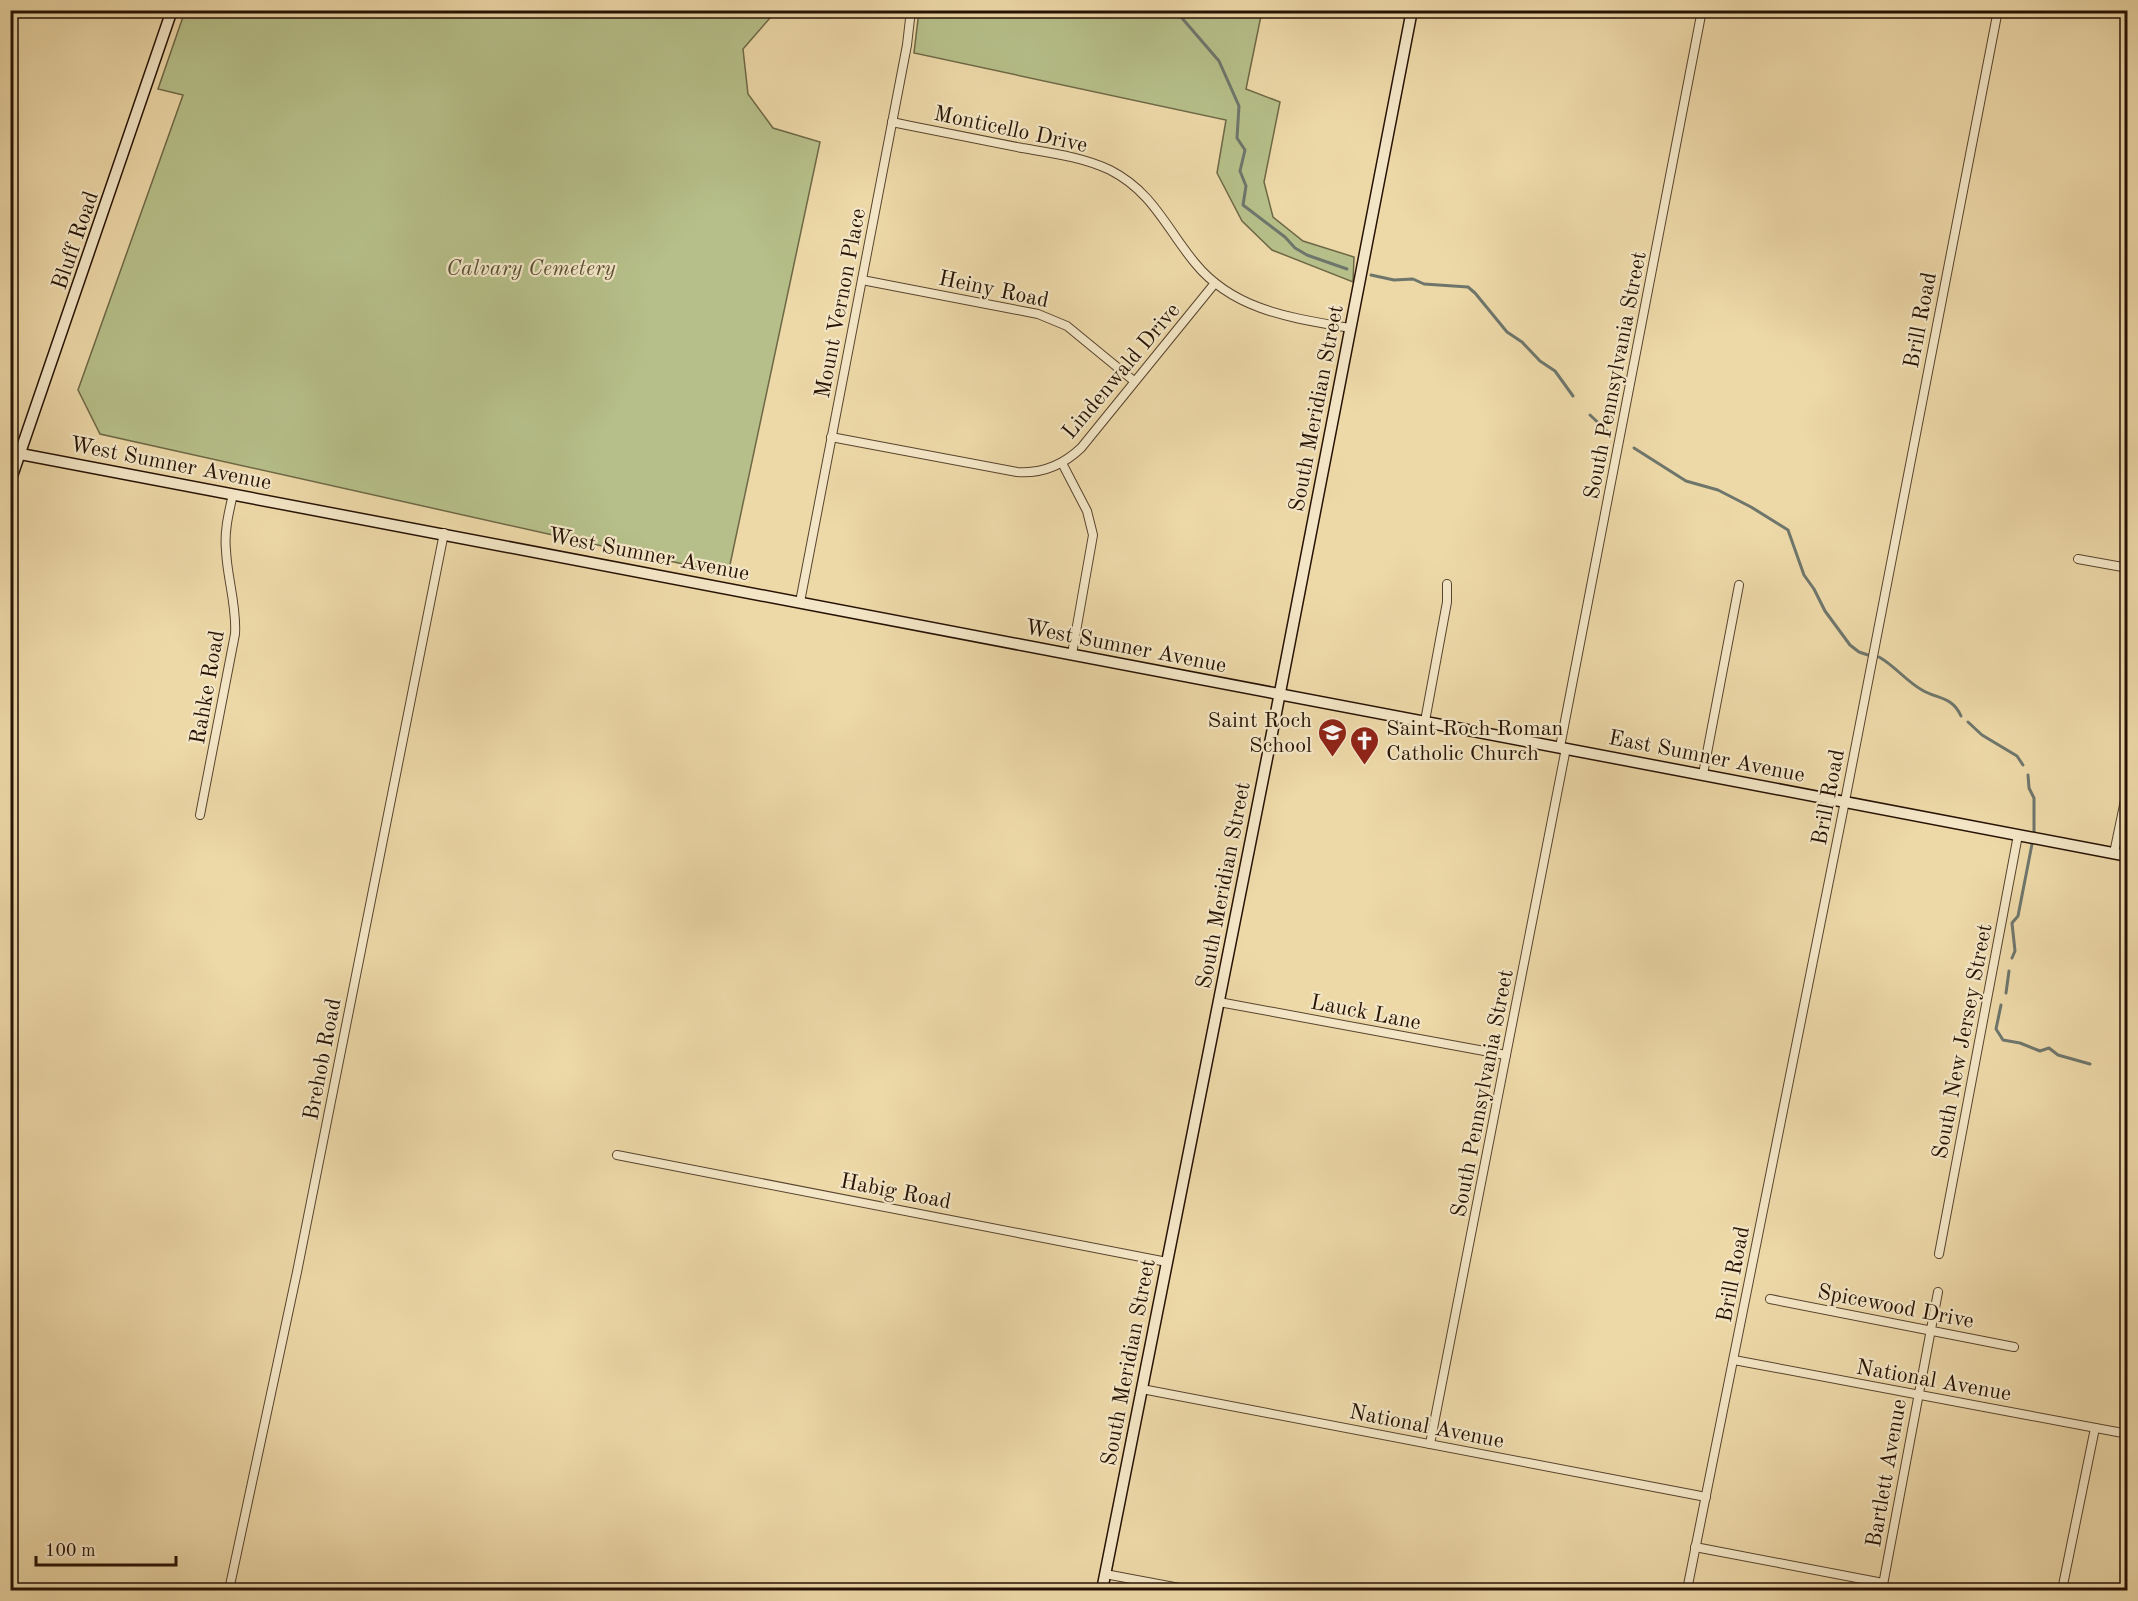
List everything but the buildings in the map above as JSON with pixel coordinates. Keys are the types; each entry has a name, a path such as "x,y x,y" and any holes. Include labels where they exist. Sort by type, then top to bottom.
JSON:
{"street":[{"name":"Bluff Road","path":"10,482 16,453 172,10"},
{"name":"Mount Vernon Place","path":"800,602 892,122 911,10"},
{"name":"South Meridian Street","path":"1102,1590 1412,10"},
{"name":"South Pennsylvania Street","path":"1430,1444 1506,1055 1702,10"},
{"name":"Brill Road","path":"1687,1590 1845,801 1998,10"},
{"name":"Monticello Drive","path":"892,122 1072,158 1109,170 1134,186 1153,204 1197,265 1215,283 1245,303 1273,314 1350,328"},
{"name":"Heiny Road","path":"862,280 1038,314 1055,320 1074,332 1134,381"},
{"name":"Lindenwald Drive","path":"831,437 1017,472 1036,472 1062,463 1081,448 1215,283"},
{"name":"West Sumner Avenue","path":"16,453 444,533 1279,696"},
{"path":"1062,463 1090,518 1093,535 1072,654"},
{"name":"Rahke Road","path":"200,815 235,634 235,612 225,546 226,524 233,494"},
{"name":"Brehob Road","path":"229,1590 297,1272 444,533"},
{"path":"2078,559 2127,568"},
{"path":"1425,721 1447,602 1447,584"},
{"path":"1702,774 1739,585"},
{"name":"East Sumner Avenue","path":"1279,696 1563,747 2127,856"},
{"path":"2114,854 2127,786"},
{"name":"South New Jersey Street","path":"1939,1254 2018,835"},
{"name":"Lauck Lane","path":"1219,1002 1506,1055"},
{"name":"Habig Road","path":"617,1155 1167,1262"},
{"name":"Bartlett Avenue","path":"1882,1587 1938,1292"},
{"name":"Spicewood Drive","path":"1770,1299 2014,1347"},
{"name":"National Avenue","path":"1734,1360 2127,1434"},
{"name":"National Avenue","path":"1142,1389 1706,1497"},
{"path":"2062,1590 2095,1428"},
{"path":"1695,1547 1882,1587"},
{"path":"1105,1574 1190,1590"}],"green space":[{"name":"Calvary Cemetery","path":"185,11 776,11 743,49 748,94 773,128 820,142 728,574 100,434 78,390 183,95 158,89"},
{"path":"919,11 1262,11 1246,89 1280,102 1264,182 1273,217 1303,241 1354,257 1353,282 1272,250 1242,221 1217,173 1226,120 914,53"}],"waterway":[{"path":"1175,10 1219,61 1239,106 1237,138 1245,150 1240,171 1246,186 1243,205 1285,237 1295,248 1307,255 1347,269"},
{"path":"1371,275 1394,280 1413,279 1424,284 1468,287 1507,332 1555,371 1573,396"},
{"path":"1590,415 1608,432"},
{"path":"1634,448 1686,481 1718,490 1788,530 1804,575 1825,611 1850,645 1868,655"},
{"path":"1879,657 1916,686 1949,701 1961,716"},
{"path":"1968,722 1982,735 2017,756 2023,765"},
{"path":"2028,775 2029,788 2034,798 2034,832"},
{"path":"2012,958 2015,951 2012,923 2018,916 2032,844"},
{"path":"2006,993 2009,971"},
{"path":"2001,1005 1996,1029 2003,1040 2020,1043 2040,1051 2049,1048 2058,1055 2090,1064"}],"place":[{"name":"Saint Roch School","path":"1333,758"},
{"name":"Saint Roch Roman Catholic Church","path":"1365,766"}]}
